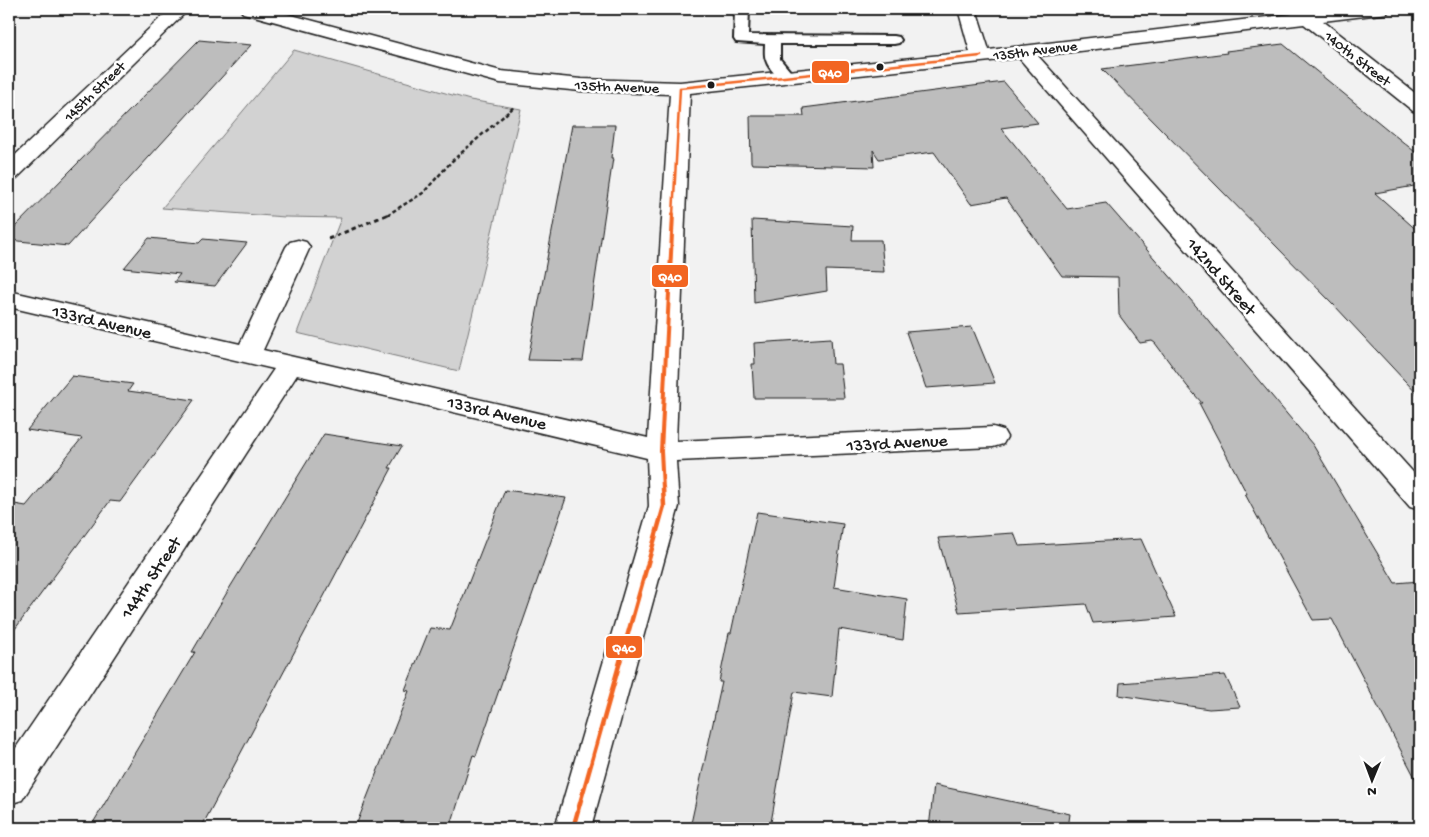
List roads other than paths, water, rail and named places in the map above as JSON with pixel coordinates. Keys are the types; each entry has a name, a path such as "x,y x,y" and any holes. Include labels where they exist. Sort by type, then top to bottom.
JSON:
{"street":[{"name":"145th Street","path":"9,172 180,9"},
{"name":"135th Avenue","path":"249,9 500,77 581,85 680,88 1024,52 1301,13 1381,9"},
{"path":"967,9 981,56"},
{"name":"140th Street","path":"1301,13 1420,107"},
{"name":"142nd Street","path":"1024,52 1420,499"},
{"path":"573,828 664,506 661,451 680,88"},
{"path":"248,355 298,247"},
{"name":"133rd Avenue","path":"9,299 661,451 748,449 993,437"},
{"name":"144th Street","path":"9,788 273,393 290,364"}],"lane":[{"path":"742,9 741,39 894,40"},
{"path":"772,39 773,60 787,77"}]}
